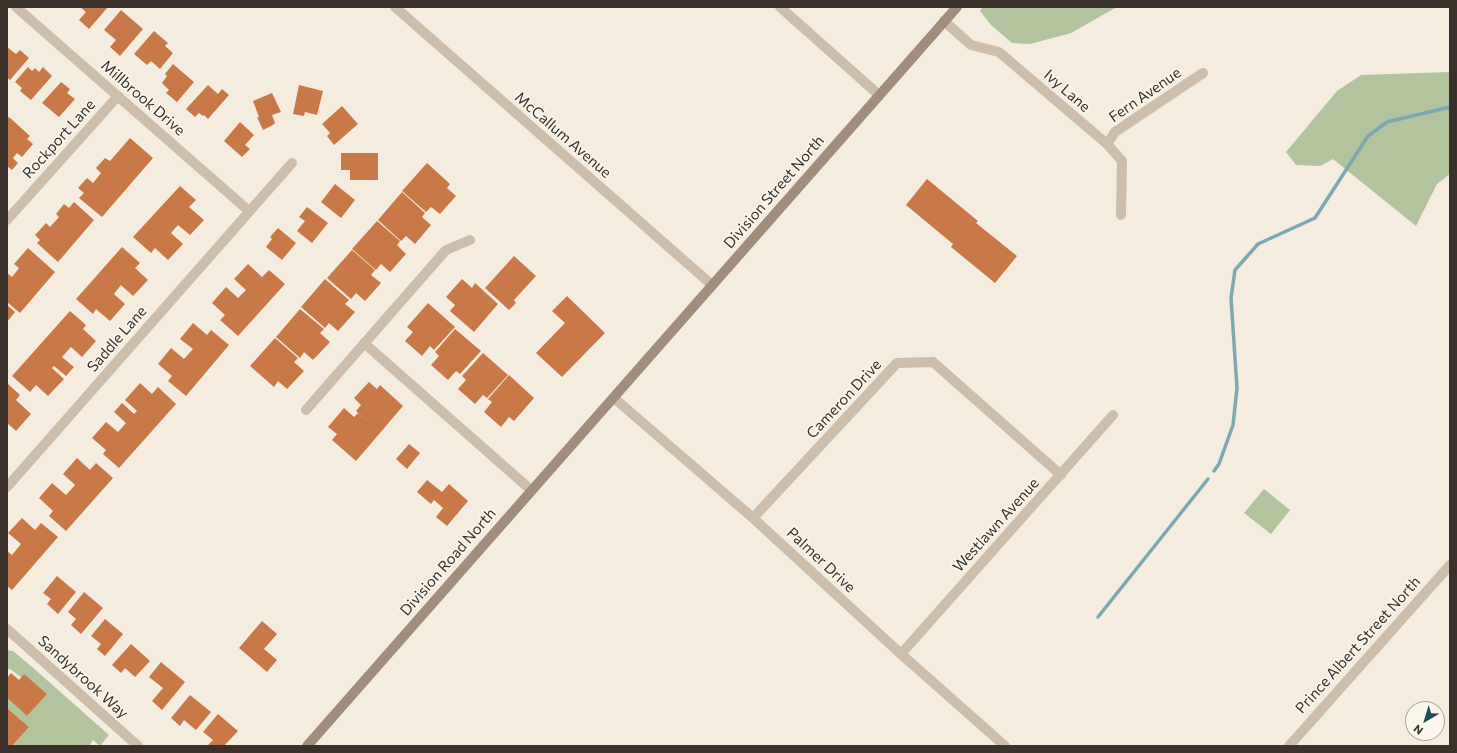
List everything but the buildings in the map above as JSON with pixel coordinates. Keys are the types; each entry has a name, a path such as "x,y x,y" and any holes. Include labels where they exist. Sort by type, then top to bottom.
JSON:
{"main road":[{"name":"Division Street North","path":"614,398 957,7"},
{"name":"Division Road North","path":"307,746 531,490 614,398"}],"street":[{"name":"Millbrook Drive","path":"16,7 249,211"},
{"path":"26,15 33,7"},
{"name":"McCallum Avenue","path":"395,7 712,285"},
{"path":"780,7 879,95"},
{"name":"Ivy Lane","path":"944,21 970,45 999,52 1107,144 1122,161 1121,215"},
{"name":"Fern Avenue","path":"1107,144 1115,132 1203,73"},
{"name":"Rockport Lane","path":"7,220 118,96"},
{"name":"Saddle Lane","path":"7,487 292,163"},
{"path":"306,410 446,250 470,240"},
{"path":"364,343 531,490"},
{"name":"Cameron Drive","path":"753,518 897,363 933,362 1061,475"},
{"name":"Palmer Drive","path":"614,398 753,518 901,654 1005,746"},
{"name":"Westlawn Avenue","path":"901,654 1113,415"},
{"name":"Prince Albert Street North","path":"1289,746 1450,565"},
{"name":"Sandybrook Way","path":"7,629 138,746"}],"green space":[{"path":"983,7 1117,7 1071,33 1030,44 1012,43 991,25 980,11"},
{"path":"1450,72 1450,174 1437,184 1416,226 1333,159 1320,166 1296,165 1286,152 1337,91 1361,75"},
{"path":"1264,489 1290,510 1271,534 1244,513"},
{"path":"7,650 13,651 31,666 109,735 100,746 93,740 89,746 12,746 29,727 7,708 7,698 27,716 46,694 24,674 21,677 10,669 7,670"}],"waterway":[{"path":"1214,471 1219,464 1233,425 1237,388 1231,298 1235,270 1258,244 1315,218 1368,136 1387,122 1450,107"},
{"path":"1098,617 1208,479"}]}
